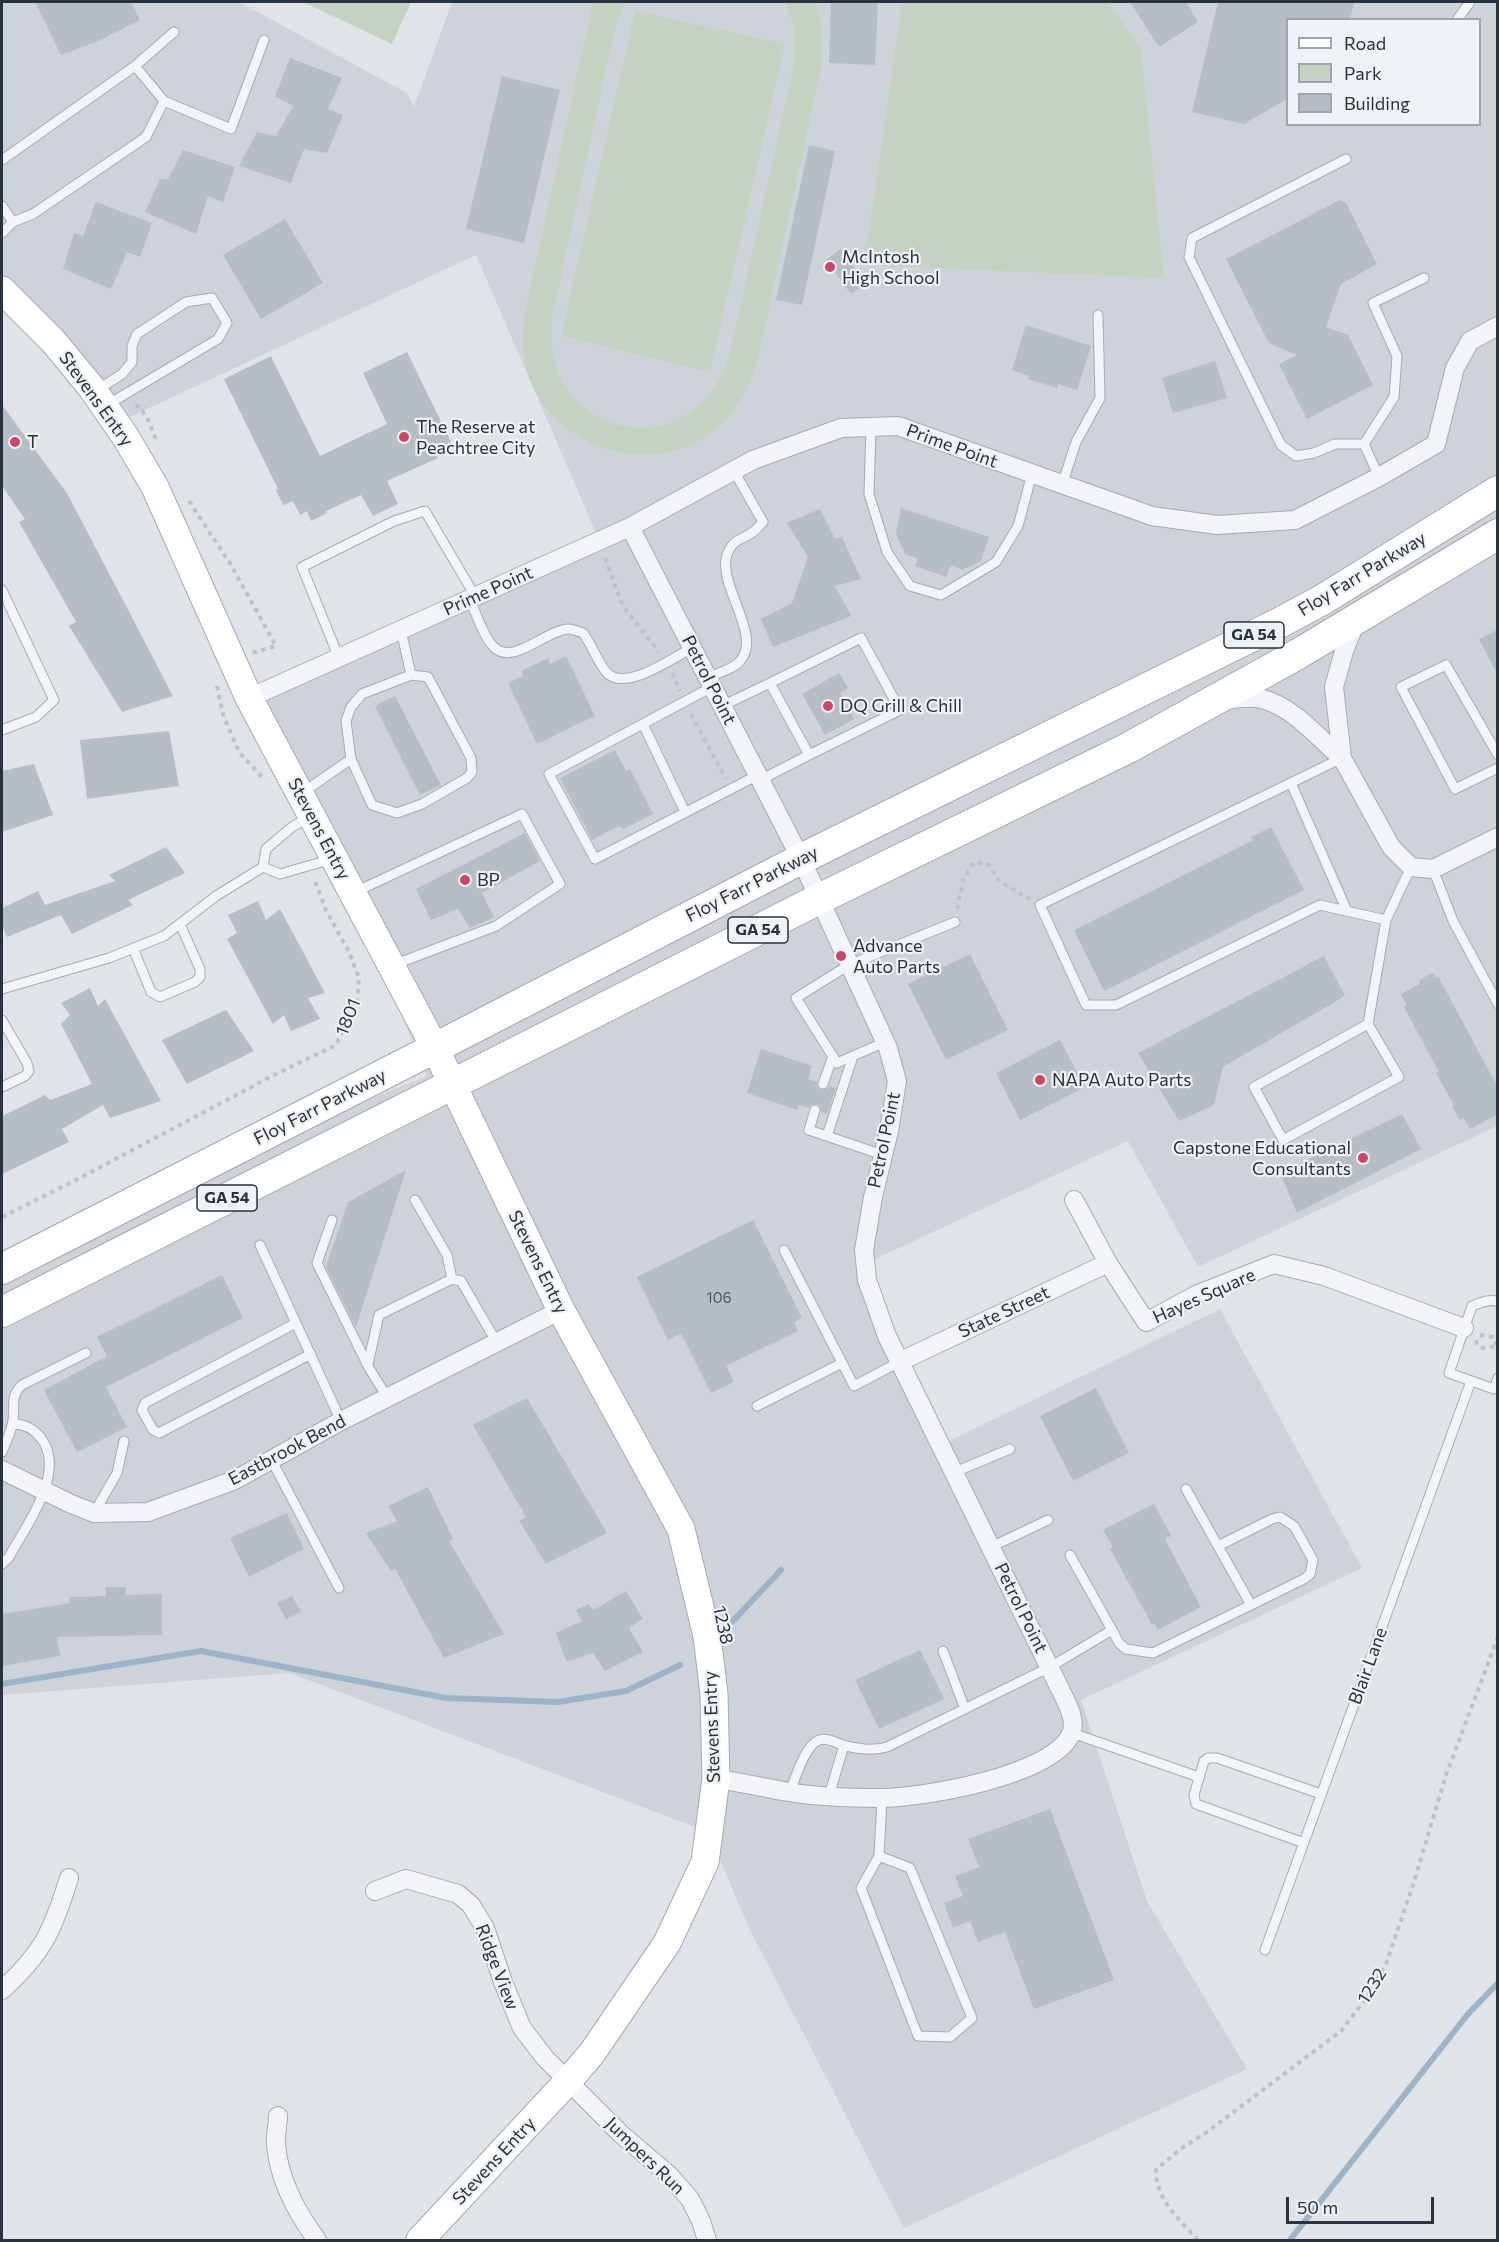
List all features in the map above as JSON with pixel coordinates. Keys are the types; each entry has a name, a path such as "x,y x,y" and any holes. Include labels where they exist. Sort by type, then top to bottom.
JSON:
{"main road":[{"name":"Floy Farr Parkway","path":"2,1269 801,859 1281,622 1322,600 1497,491"},
{"name":"Floy Farr Parkway","path":"2,1312 819,899 1128,748 1357,619 1497,534"}],"street":[{"name":"Stevens Entry","path":"2,290 53,341 100,399 125,436 160,497 249,698 306,805 322,863 352,893 391,965 435,1048 561,1310 681,1529 707,1635 714,1694 716,1779 705,1862 667,1942 592,2053 420,2241"},
{"name":"Prime Point","path":"249,698 630,527 753,460 841,428 898,426 1152,516 1217,525 1295,520 1437,444 1455,368 1470,341 1497,326"},
{"name":"Petrol Point","path":"630,527 801,859 885,1042 897,1081 864,1250 867,1280 887,1336 1070,1711 1072,1733"},
{"path":"1342,758 1334,687 1344,651 1357,619"},
{"path":"1215,701 1261,699 1291,712 1342,758 1391,847 1411,867 1433,869 1497,837"},
{"name":"Hayes Square","path":"1074,1200 1108,1263 1146,1322 1198,1294 1274,1264 1324,1276 1464,1328"},
{"name":"State Street","path":"901,1361 1108,1263"},
{"name":"Eastbrook Bend","path":"2,1470 94,1513 148,1512 235,1480 387,1397 561,1310"},
{"path":"716,1779 790,1792 882,1798 951,1789 1017,1772 1050,1757 1072,1733"},
{"path":"2,1990 48,1939 69,1878"},
{"name":"Ridge View","path":"375,1891 406,1879 459,1894 471,1905 485,1928 503,1982 522,2028 545,2058 569,2080"},
{"name":"Jumpers Run","path":"569,2080 621,2134 669,2175 690,2199 701,2221 707,2241"},
{"path":"278,2116 276,2144 282,2173 295,2208 317,2241"}],"lane":[{"path":"1458,18 1470,2"},
{"path":"2,160 135,66 174,32"},
{"path":"135,66 164,101 231,129 264,40"},
{"path":"2,233 13,222 33,214 146,137 164,101"},
{"path":"1346,159 1192,238 1189,257 1281,445 1296,456 1314,453 1335,444 1364,444"},
{"path":"2,206 13,222"},
{"path":"1364,444 1394,397 1395,387 1396,356 1373,303 1424,278"},
{"path":"212,298 226,323 218,339 100,399 132,362 132,346 137,334 186,302 212,298"},
{"path":"1062,485 1077,442 1100,398 1098,315"},
{"path":"871,427 869,494 887,552 910,586 940,595 996,562 1018,526 1032,474"},
{"path":"1364,444 1379,477"},
{"path":"722,706 861,638 900,710 809,755 731,789 595,859 549,774 685,702 739,663 746,651 744,626 727,573 727,556 736,539 753,532 763,522 734,471"},
{"path":"339,658 302,567 394,521 425,511 472,598 492,645 500,652 514,653 553,634 570,629 583,633 609,675 632,679 692,648"},
{"path":"2,590 54,700 36,717 2,730"},
{"path":"401,630 411,675"},
{"path":"1497,755 1446,665 1401,687 1455,789 1497,768"},
{"path":"411,675 428,677 471,758 472,772 466,778 422,804 397,813 372,805 351,759 346,721 351,707 362,694 411,675"},
{"path":"770,683 809,755"},
{"path":"643,724 685,812"},
{"path":"1342,758 1040,905 1086,1005 1116,1005 1320,905 1386,920"},
{"path":"2,989 99,962 164,936 216,896 263,867 266,849 292,827 306,805 351,759"},
{"path":"1291,783 1347,911"},
{"path":"352,893 522,814 560,884 496,926 391,965"},
{"path":"263,867 280,874 322,863"},
{"path":"1368,1024 1254,1087 1283,1140 1399,1077 1368,1024 1386,920 1411,867"},
{"path":"1433,869 1453,921 1497,1004"},
{"path":"885,1042 837,1063 796,998 849,965 955,922"},
{"path":"133,948 151,992 160,996 195,982 200,977 200,969 180,924"},
{"path":"2,1020 27,1063 28,1071 26,1076 2,1087"},
{"path":"823,1083 833,1056"},
{"path":"826,1136 853,1056"},
{"path":"815,1110 809,1130 883,1155"},
{"path":"416,1200 447,1255 452,1279"},
{"path":"332,1220 317,1263 387,1397"},
{"path":"260,1245 341,1421"},
{"path":"784,1250 854,1386 901,1361"},
{"path":"368,1364 379,1315 452,1279 461,1281 497,1343"},
{"path":"1497,1302 1494,1300 1481,1302 1473,1306 1449,1373 1494,1389 1497,1378"},
{"path":"297,1323 145,1403 142,1410 153,1430 159,1433 311,1354"},
{"path":"2,1452 13,1424 13,1400 17,1390 22,1385 86,1353"},
{"path":"757,1406 842,1363"},
{"name":"Blair Lane","path":"1265,1950 1471,1381"},
{"path":"4,1558 44,1491 50,1471 48,1451 39,1435 30,1427 13,1424"},
{"path":"94,1513 117,1473 124,1441"},
{"path":"955,1472 1010,1449"},
{"path":"271,1459 339,1588"},
{"path":"1186,1489 1251,1605"},
{"path":"1070,1555 1119,1643 1126,1649 1153,1653 1310,1574 1313,1560 1294,1526 1280,1517 1218,1546"},
{"path":"991,1547 1048,1520"},
{"path":"790,1792 802,1762 812,1745 818,1740 827,1739 844,1745 876,1750 887,1748 1050,1667 1112,1630"},
{"path":"943,1651 965,1709"},
{"path":"1072,1733 1199,1778"},
{"path":"829,1796 844,1745"},
{"path":"1304,1843 1196,1804 1194,1796 1199,1778 1206,1759 1213,1757 1322,1794"},
{"path":"879,1856 910,1868 972,2018 950,2037 918,2036 861,1888 879,1856 882,1798"}],"path":[{"path":"599,540 623,606 667,661 685,702 731,789"},
{"path":"232,660 213,671 223,715 239,752 267,782"},
{"path":"955,922 963,881 974,862 989,865 999,880 1040,905"},
{"name":"1801","path":"2,1217 336,1045 357,1002 359,978 349,952 326,910 322,863"},
{"path":"1485,1334 1493,1337 1497,1345 1482,1348 1476,1340 1478,1335 1485,1334"},
{"name":"1232","path":"1198,2241 1163,2200 1156,2181 1156,2170 1179,2150 1341,2031 1364,2001 1386,1964 1424,1851 1446,1775 1497,1637"}],"shaded area":[{"path":"2,2 239,2 407,93 414,107 452,2 1497,2 1497,1126 1198,1267 1128,1141 856,1268 949,1441 1220,1309 1362,1568 1081,1700 1147,1901 1247,2069 904,2228 749,1928 708,1832 290,1673 2,1695 2,1257 111,1203 427,1076 306,786 249,698 599,540 476,255 117,423 2,302"}],"green space":[{"path":"303,2 411,2 392,44"},
{"path":"593,2 625,2 615,29 552,318 554,359 569,391 593,413 622,426 653,427 684,416 710,393 729,357 794,64 794,27 785,2 816,2 820,19 823,43 821,68 757,364 743,395 723,423 696,442 666,452 635,454 604,448 576,435 552,415 534,389 524,357 525,311"},
{"path":"902,2 1108,2 1141,48 1164,278 864,265"},
{"path":"635,11 785,44 710,372 561,336"}],"building":[{"path":"35,2 131,2 140,20 96,42 61,55"},
{"path":"831,2 878,2 875,65 829,63"},
{"path":"1130,2 1186,2 1198,22 1159,47"},
{"path":"1218,2 1354,2 1350,18 1286,18 1286,100 1244,124 1192,112"},
{"path":"290,58 342,78 328,109 343,115 327,153 304,149 291,183 239,166 257,132 276,136 293,106 275,96"},
{"path":"502,76 560,90 524,243 466,229"},
{"path":"809,145 835,151 802,305 776,300"},
{"path":"183,150 235,167 223,202 208,196 196,234 145,212 160,179 168,179"},
{"path":"1340,200 1346,203 1377,264 1341,284 1326,327 1348,335 1373,385 1307,419 1279,364 1297,355 1269,343 1226,259"},
{"path":"96,202 152,223 140,257 127,252 111,289 63,269 74,233 83,236"},
{"path":"285,219 323,283 261,319 223,255"},
{"path":"841,249 866,283 851,294 826,260"},
{"path":"1026,325 1091,346 1077,390 1058,384 1057,388 1028,379 1029,376 1012,370"},
{"name":"The Reserve at Peachtree City","path":"407,352 451,442 433,450 438,458 387,481 398,504 373,516 361,495 326,511 327,513 311,521 307,511 300,515 293,501 283,505 276,490 278,489 224,379 271,356 320,456 387,424 363,373"},
{"path":"1215,361 1227,398 1173,413 1162,378"},
{"path":"2,405 67,493 173,696 122,712 69,626 76,622 19,522 25,519 2,486"},
{"path":"901,508 989,537 981,561 962,570 951,565 946,577 915,566 918,559 905,554 896,534"},
{"path":"820,509 835,539 842,537 861,579 835,586 851,616 773,647 761,619 792,603 808,557 787,523"},
{"path":"1497,630 1497,674 1479,639"},
{"path":"566,656 595,716 537,744 508,683 523,676 521,671 548,658 550,664"},
{"name":"DQ Grill & Chill","path":"839,673 848,688 840,693 854,719 825,735 802,694"},
{"path":"395,696 441,785 420,795 375,706"},
{"path":"169,731 179,786 87,799 80,740"},
{"path":"615,750 626,771 630,769 653,814 623,829 619,826 592,840 560,778"},
{"path":"34,764 53,815 2,832 2,771"},
{"path":"1271,827 1304,890 1104,991 1074,930 1253,840 1251,837"},
{"path":"525,833 540,861 482,893 494,917 470,928 458,909 431,920 416,889"},
{"path":"166,847 185,873 128,900 133,905 72,934 61,915 7,937 2,925 2,908 38,891 45,905 115,881 109,875"},
{"path":"258,901 266,920 280,909 325,993 308,998 320,1019 291,1031 284,1015 273,1024 227,939 237,933 228,915"},
{"path":"970,954 1008,1030 946,1060 908,984"},
{"path":"1324,956 1345,996 1223,1067 1214,1105 1179,1121 1138,1053"},
{"path":"1433,973 1436,978 1438,976 1497,1086 1497,1115 1470,1129 1464,1118 1460,1120 1452,1106 1454,1105 1436,1073 1439,1072 1404,1007 1407,1006 1401,994 1420,984 1419,980"},
{"path":"90,988 98,1006 105,999 161,1101 110,1118 103,1105 62,1129 69,1142 2,1174 2,1116 45,1095 50,1100 92,1084 61,1024 70,1015 61,1003"},
{"path":"226,1010 254,1051 187,1084 162,1040"},
{"name":"NAPA Auto Parts","path":"1060,1040 1085,1087 1020,1120 996,1073"},
{"path":"761,1049 812,1066 808,1079 817,1082 820,1090 830,1086 836,1088 827,1114 821,1112 820,1106 816,1103 809,1108 799,1105 797,1110 747,1093"},
{"path":"1402,1114 1421,1149 1297,1213 1280,1173"},
{"path":"406,1170 356,1327 326,1267 348,1202"},
{"path":"753,1220 802,1318 794,1322 798,1331 726,1366 734,1382 711,1393 681,1333 668,1340 637,1277"},
{"path":"222,1275 243,1318 106,1387 127,1427 77,1452 44,1390 107,1356 97,1337"},
{"path":"1096,1388 1129,1453 1073,1481 1040,1416"},
{"path":"527,1398 607,1533 546,1564 519,1521 526,1517 473,1425"},
{"path":"428,1487 453,1539 449,1541 504,1634 444,1658 395,1569 391,1571 366,1533 397,1521 388,1506"},
{"path":"1154,1504 1171,1536 1165,1539 1201,1607 1158,1630 1154,1623 1152,1625 1110,1549 1113,1547 1103,1530"},
{"path":"287,1513 304,1549 249,1577 230,1538"},
{"path":"105,1587 126,1587 126,1595 162,1594 162,1635 57,1637 60,1656 2,1666 2,1614 70,1603 70,1597 106,1596"},
{"path":"626,1591 643,1619 629,1628 643,1652 605,1671 593,1653 567,1662 556,1633 582,1621 576,1610 588,1604 594,1610"},
{"path":"292,1596 301,1612 286,1619 277,1603"},
{"path":"920,1650 944,1699 879,1729 855,1680"},
{"path":"1050,1809 1114,1980 1034,2009 1005,1932 978,1942 970,1921 953,1928 944,1903 963,1896 955,1876 979,1867 968,1839"}],"waterway":[{"path":"733,1621 781,1570"},
{"path":"2,1684 201,1651 446,1698 558,1702 626,1691 680,1665"},
{"path":"1290,2240 1468,2014 1498,1983"}],"place":[{"name":"McIntosh High School","path":"830,267"},
{"name":"The Reserve at Peachtree City","path":"404,437"},
{"name":"T","path":"15,442"},
{"name":"DQ Grill & Chill","path":"828,706"},
{"name":"BP","path":"465,880"},
{"name":"Advance Auto Parts","path":"841,956"},
{"name":"NAPA Auto Parts","path":"1040,1080"},
{"name":"Capstone Educational Consultants","path":"1363,1158"}]}
